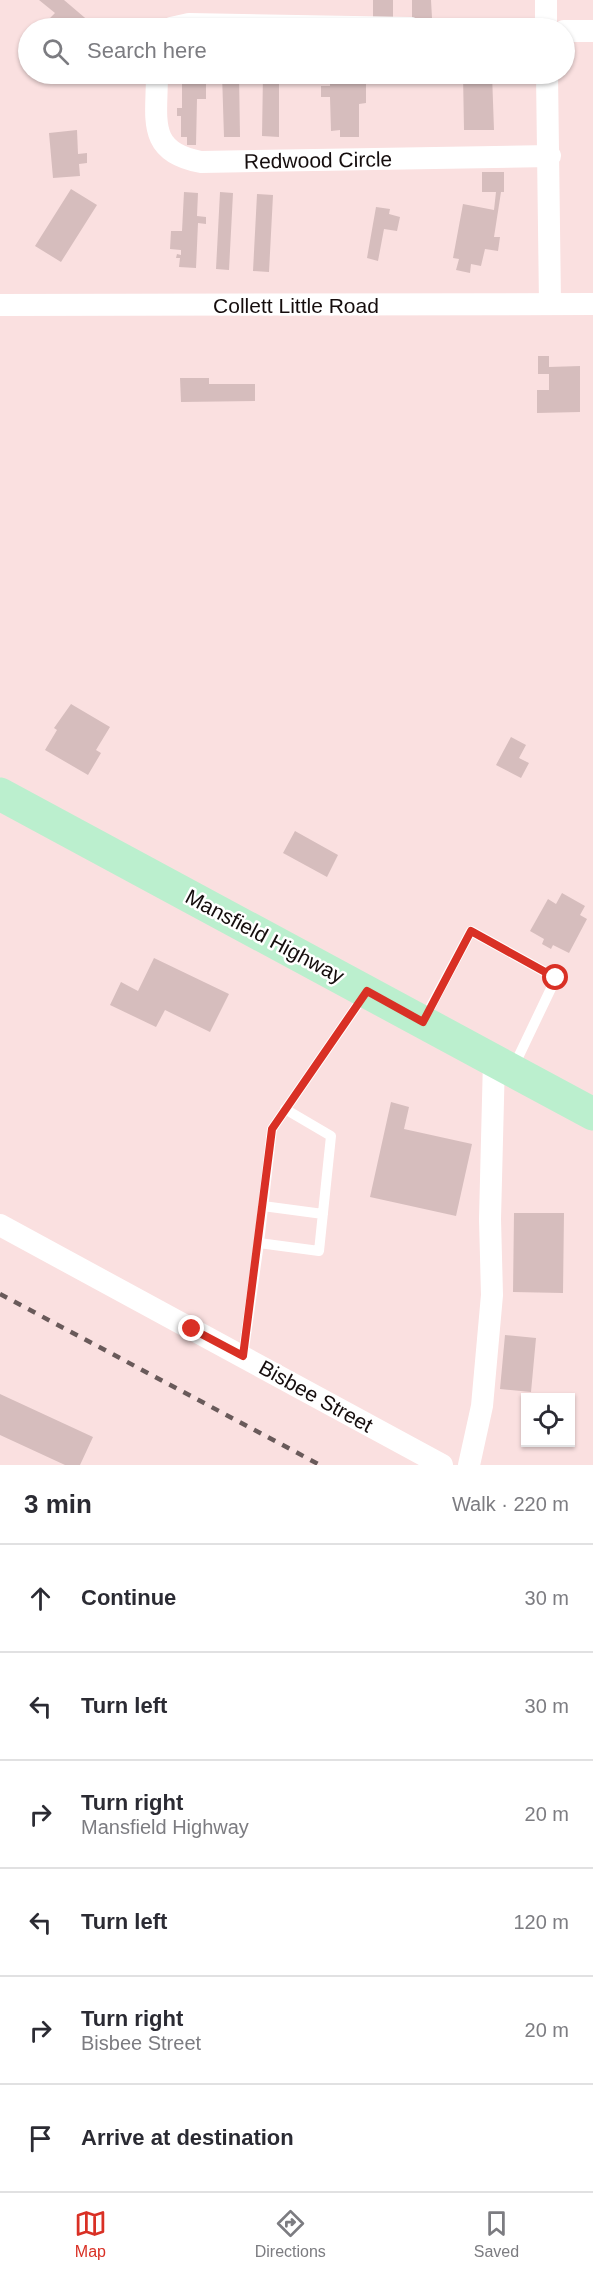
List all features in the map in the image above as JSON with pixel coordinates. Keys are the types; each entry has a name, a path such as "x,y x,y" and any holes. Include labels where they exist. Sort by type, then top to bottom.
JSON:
{"main road":[{"name":"Mansfield Highway","path":"0,794 593,1114"}],"street":[{"path":"546,0 546,18"},
{"path":"575,31 593,31"},
{"name":"Redwood Circle","path":"157,84 157,124 161,140 180,158 201,162 550,156"},
{"path":"547,84 550,156 549,304"},
{"name":"Collett Little Road","path":"0,305 593,304"},
{"path":"469,1465 482,1406 492,1295 490,1219 503,1065"},
{"name":"Bisbee Street","path":"0,1225 442,1465"}],"lane":[{"path":"423,1022 471,931 556,978 503,1065"},
{"path":"243,1356 272,1129 367,991"},
{"path":"259,1243 319,1251 331,1136 285,1109"},
{"path":"263,1206 323,1214"}],"building":[{"path":"39,0 64,0 85,18 50,18 55,13"},
{"path":"373,0 393,0 393,18 373,18"},
{"path":"412,0 431,0 432,18 412,18"},
{"path":"182,84 206,84 206,99 197,99 196,145 187,145 187,137 181,137 181,116 177,116 177,108 182,108"},
{"path":"222,84 239,84 240,137 224,137"},
{"path":"263,84 279,84 279,137 262,136"},
{"path":"330,84 366,84 366,103 359,104 359,137 340,137 340,130 331,131 330,97 321,97 321,86 330,86"},
{"path":"463,84 492,84 494,130 464,130"},
{"path":"77,130 78,154 87,153 87,163 79,164 80,176 53,178 49,133"},
{"path":"482,172 504,172 504,192 501,192 494,237 500,237 498,251 485,249 481,266 471,264 470,273 456,270 459,259 453,258 463,204 494,210 496,192 482,192"},
{"path":"71,189 97,205 61,262 35,246"},
{"path":"184,192 198,193 197,216 206,217 206,224 198,223 196,268 179,267 180,258 176,258 177,254 181,255 181,250 170,249 171,231 182,231"},
{"path":"220,192 233,193 229,270 216,269"},
{"path":"257,194 273,195 269,272 253,271"},
{"path":"376,207 390,209 389,214 400,217 397,231 384,229 378,261 367,258"},
{"path":"538,356 549,356 549,367 580,366 580,412 537,413 537,390 549,390 549,374 538,374"},
{"path":"180,378 209,378 209,384 255,384 255,401 181,402"},
{"path":"71,704 110,727 96,750 101,753 88,775 45,750 57,730 54,728"},
{"path":"511,737 526,745 519,758 529,763 521,778 496,765"},
{"path":"295,831 338,855 327,877 283,853"},
{"path":"562,893 585,906 580,915 587,919 569,953 553,945 551,949 542,944 544,939 530,931 548,899 556,904"},
{"path":"154,958 229,994 210,1032 165,1010 156,1027 110,1005 121,982 138,991"},
{"path":"391,1102 409,1107 404,1129 472,1144 456,1216 370,1197"},
{"path":"514,1213 564,1213 563,1293 513,1292"},
{"path":"505,1335 536,1338 531,1392 500,1389"},
{"path":"0,1394 93,1437 80,1465 65,1465 0,1435"}],"railway":[{"path":"0,1294 320,1465"}],"route":[{"path":"192,1329 243,1356 272,1129 367,991 423,1022 471,931 556,978"}]}
